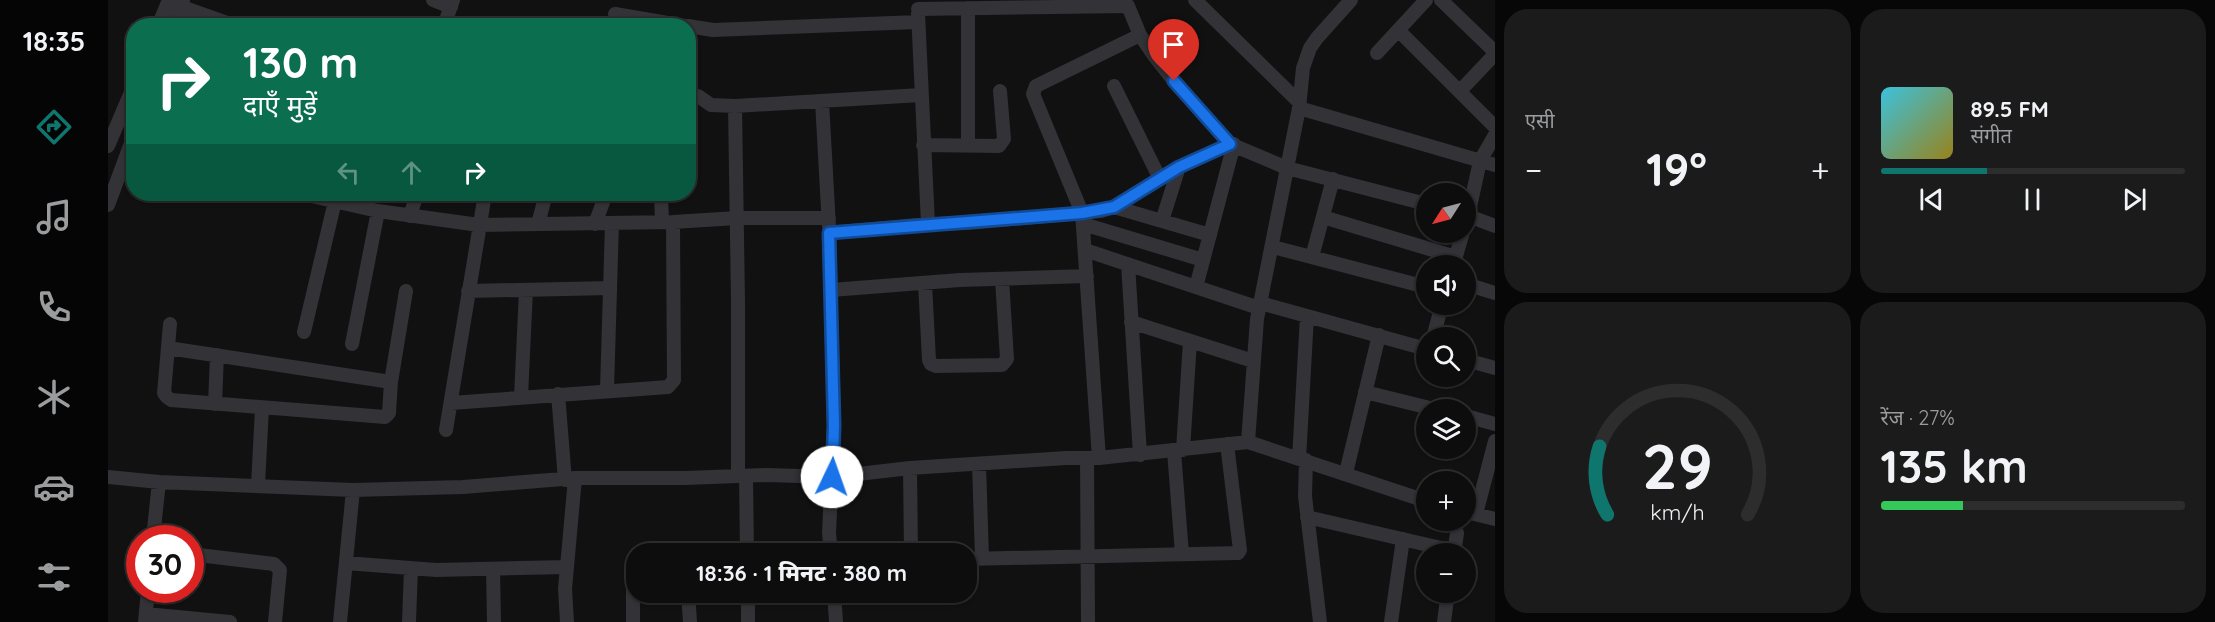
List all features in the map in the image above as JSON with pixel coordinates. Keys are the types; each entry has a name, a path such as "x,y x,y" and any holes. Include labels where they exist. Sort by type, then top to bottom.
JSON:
{"street":[{"path":"433,0 452,3 447,18"},
{"path":"1195,0 1299,106 1495,165"},
{"path":"1377,53 1426,0"},
{"path":"1442,0 1495,53 1460,91"},
{"path":"164,18 175,2"},
{"path":"174,18 175,2"},
{"path":"175,2 216,18"},
{"path":"1248,442 1260,306 1299,106 1303,68 1310,48 1346,2"},
{"path":"696,27 713,30 918,10 1128,6 1140,35 1174,81 1232,144 1287,168 1416,201"},
{"path":"968,8 968,145"},
{"path":"918,10 928,224"},
{"path":"615,14 639,18"},
{"path":"1398,30 1495,127"},
{"path":"1088,622 1088,555 1093,458 1083,218 1033,94 1033,89 1140,35"},
{"path":"1114,86 1160,179"},
{"path":"923,145 999,146 1004,139 1000,91"},
{"path":"696,95 711,105 735,106 921,95"},
{"path":"822,101 829,218 834,426 830,543"},
{"path":"108,146 126,106"},
{"path":"735,106 742,476 746,543"},
{"path":"1475,183 1480,161 1495,135"},
{"path":"829,233 928,224 1083,218 1114,207 1179,167 1232,144"},
{"path":"1196,287 1232,144"},
{"path":"108,205 126,157"},
{"path":"1162,221 1179,167"},
{"path":"1312,257 1333,179"},
{"path":"304,332 335,201"},
{"path":"365,201 378,211 479,225 594,224 737,218 829,218"},
{"path":"410,216 415,201"},
{"path":"446,430 484,201"},
{"path":"538,224 544,201"},
{"path":"594,224 603,201"},
{"path":"451,403 668,387 674,380 667,222 662,201"},
{"path":"1114,207 1210,235"},
{"path":"352,344 378,211"},
{"path":"1323,217 1437,255"},
{"path":"1083,218 1203,261"},
{"path":"1476,221 1495,226"},
{"path":"607,390 612,223"},
{"path":"1273,247 1416,284"},
{"path":"1085,250 1260,306 1307,316 1416,346"},
{"path":"1128,264 1140,455"},
{"path":"831,290 925,283 1087,276"},
{"path":"925,283 931,364 936,366 1002,364 1007,359 1002,279"},
{"path":"1476,287 1495,293"},
{"path":"468,291 610,288"},
{"path":"521,397 526,290"},
{"path":"170,324 165,393 171,400 385,417 389,412 391,382 406,291"},
{"path":"1307,316 1304,489 1320,622"},
{"path":"1131,322 1254,361"},
{"path":"1346,473 1379,335"},
{"path":"1182,554 1179,450 1190,341"},
{"path":"168,348 391,382"},
{"path":"215,404 217,355"},
{"path":"1476,363 1495,368"},
{"path":"1365,392 1416,405"},
{"path":"558,394 570,479 567,622"},
{"path":"258,485 262,408"},
{"path":"1476,419 1495,424"},
{"path":"1476,498 1495,441"},
{"path":"108,477 159,482 353,490 463,487 570,479 832,477 910,468 1140,455 1248,442 1416,498"},
{"path":"977,558 1235,554 1240,550 1227,444"},
{"path":"979,464 982,558"},
{"path":"910,468 910,543"},
{"path":"154,525 159,482"},
{"path":"340,622 353,490"},
{"path":"1476,514 1495,519"},
{"path":"1307,517 1419,543"},
{"path":"1455,543 1457,533"},
{"path":"1391,622 1403,539"},
{"path":"204,556 278,566 280,570 275,622"},
{"path":"346,563 436,570 567,567"},
{"path":"409,622 411,568"},
{"path":"493,569 494,622"},
{"path":"147,603 145,618 230,622"},
{"path":"633,603 633,622"},
{"path":"689,603 690,622"},
{"path":"748,603 748,622"},
{"path":"835,603 836,622"},
{"path":"1444,622 1447,603"}],"route":[{"path":"832,477 834,426 829,233 1082,213 1114,207 1179,167 1230,144 1174,81"}]}
